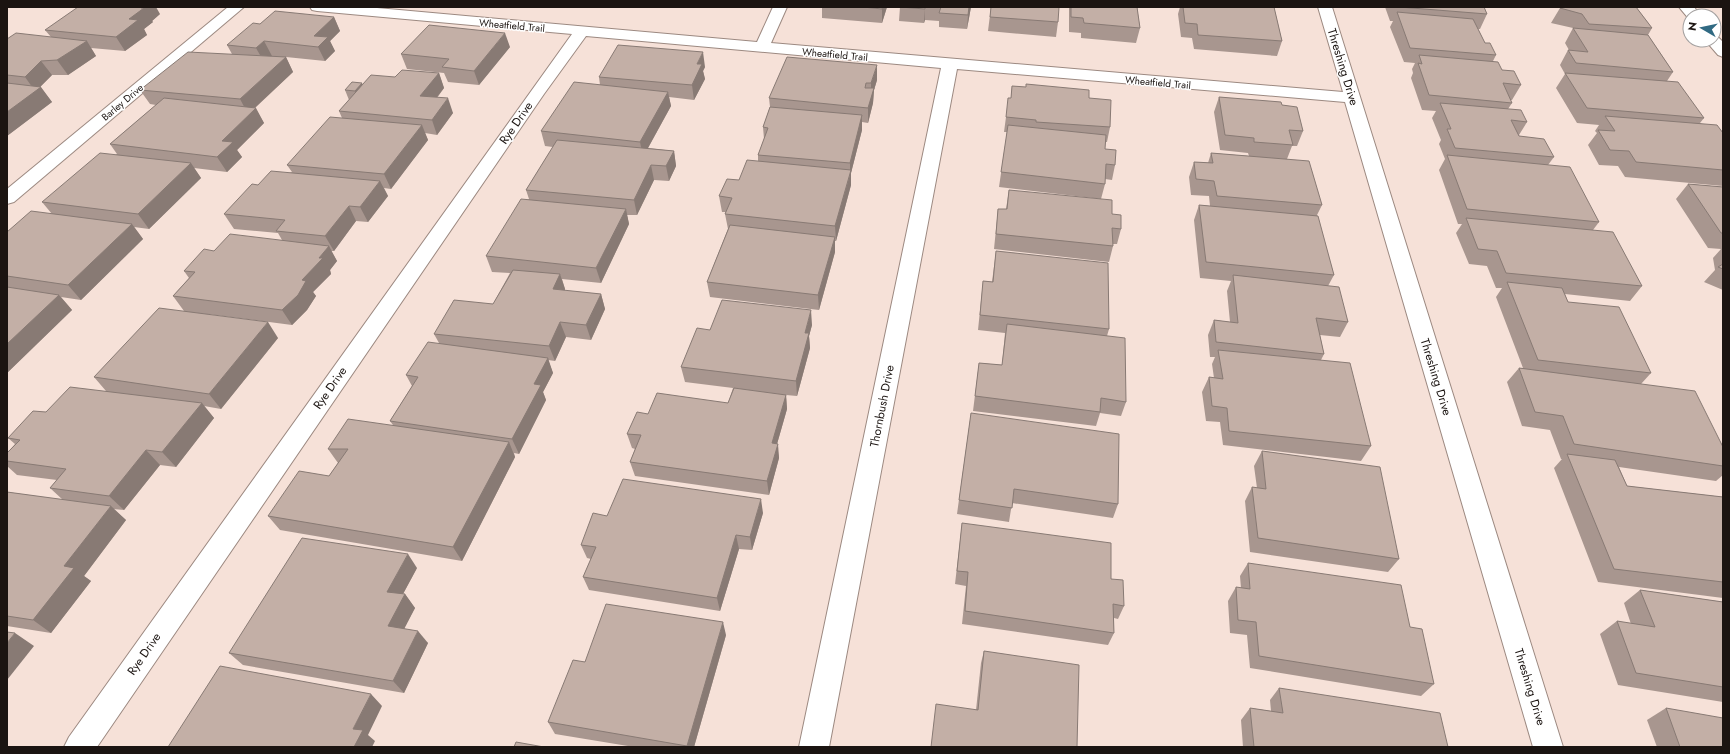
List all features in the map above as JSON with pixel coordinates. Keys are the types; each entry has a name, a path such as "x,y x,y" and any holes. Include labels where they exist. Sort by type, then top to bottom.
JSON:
{"street":[{"name":"Barley Drive","path":"7,198 237,7"},
{"name":"Wheatfield Trail","path":"318,7 950,64 1352,98"},
{"path":"762,47 780,7"},
{"name":"Threshing Drive","path":"1325,7 1548,747"},
{"name":"Rye Drive","path":"79,747 582,31"},
{"name":"Thornbush Drive","path":"814,747 950,64"}],"building":[{"path":"78,7 144,8 129,19 138,20 116,37 45,30"},
{"path":"863,7 882,7 882,9"},
{"path":"900,7 925,7 925,9"},
{"path":"941,7 969,7 968,15 939,13"},
{"path":"991,7 1059,7 1058,22 990,17"},
{"path":"1071,7 1137,7 1140,28 1084,23 1083,18 1071,17"},
{"path":"1183,7 1274,7 1282,41 1198,35 1197,24 1185,23"},
{"path":"1399,7 1484,7 1487,14"},
{"path":"1636,7 1652,28 1589,24 1582,14 1560,8"},
{"path":"275,11 334,17 314,36 328,37 318,47 264,41 256,48 227,45 253,23 260,24"},
{"path":"1397,12 1473,19 1485,43 1490,43 1496,55 1410,48"},
{"path":"429,25 505,33 474,71 442,67 449,59 401,54"},
{"path":"1573,28 1648,35 1673,72 1576,63 1568,50 1588,52"},
{"path":"16,33 87,41 57,60 41,61 25,77 7,75 7,39"},
{"path":"618,45 703,52 697,64 702,64 692,85 599,77"},
{"path":"188,52 286,57 240,99 140,90"},
{"path":"1419,55 1498,62 1502,70 1514,71 1521,85 1503,83 1512,103 1429,95 1418,63 1422,64"},
{"path":"787,57 877,65 871,83 866,83 865,88 874,88 868,108 769,98"},
{"path":"402,70 439,73 420,96 448,98 432,120 339,111 371,75 395,77"},
{"path":"1565,73 1678,82 1704,118 1587,108"},
{"path":"352,82 362,83 355,91 345,90"},
{"path":"574,82 668,92 640,142 541,131"},
{"path":"7,83 41,87 7,112"},
{"path":"1026,84 1089,90 1089,98 1111,100 1110,127 1036,122 1036,120 1006,117 1008,98 1011,98 1012,86 1026,87"},
{"path":"1219,97 1281,102 1282,105 1297,107 1303,131 1289,130 1293,145 1254,142 1254,138 1225,135"},
{"path":"164,98 256,108 222,141 233,142 217,157 110,144"},
{"path":"1440,103 1521,110 1527,122 1511,120 1519,136 1544,139 1554,157 1455,148 1447,129 1451,129"},
{"path":"770,107 862,115 850,163 758,155 768,128 763,127"},
{"path":"1605,116 1717,125 1723,133 1723,170 1636,162 1629,151 1610,150 1598,130 1615,131"},
{"path":"330,117 422,125 384,174 287,165"},
{"path":"1008,125 1106,135 1105,149 1116,150 1115,165 1106,164 1105,184 1001,172"},
{"path":"557,140 674,151 666,166 651,165 634,200 526,190"},
{"path":"100,153 191,163 138,214 42,202"},
{"path":"1211,153 1309,161 1322,205 1217,196 1214,181 1196,179 1194,162 1213,163"},
{"path":"1447,155 1570,167 1599,222 1467,209"},
{"path":"747,160 851,170 835,226 725,214 732,198 719,196 727,179 739,180"},
{"path":"271,171 380,181 360,207 349,206 325,236 276,231 285,220 224,214 252,184 258,185"},
{"path":"1688,184 1723,187 1723,233 1721,233"},
{"path":"1009,190 1112,200 1112,214 1121,215 1121,229 1112,228 1113,246 996,234 998,209 1007,209"},
{"path":"521,199 626,209 596,268 486,256"},
{"path":"1199,205 1318,216 1334,275 1206,262"},
{"path":"31,211 132,224 68,285 7,276 7,232"},
{"path":"1466,218 1613,232 1642,286 1506,273 1497,251 1478,249"},
{"path":"730,225 835,237 818,295 707,282"},
{"path":"230,234 329,246 319,258 323,258 302,280 306,281 298,295 282,310 173,296 195,272 184,271 204,249 214,251"},
{"path":"996,251 1108,263 1109,329 980,315 983,281 993,282"},
{"path":"1723,264 1723,269 1718,267"},
{"path":"513,270 560,274 553,289 601,294 586,325 560,322 549,346 434,334 454,300 493,304"},
{"path":"1233,275 1339,287 1348,322 1316,318 1324,354 1216,342 1214,320 1238,323"},
{"path":"1507,282 1562,288 1568,302 1619,307 1651,373 1538,360"},
{"path":"7,287 59,295 7,344"},
{"path":"722,300 811,310 805,333 809,333 796,381 681,367 697,328 710,330"},
{"path":"159,308 268,322 209,394 94,377"},
{"path":"1007,324 1125,338 1126,402 1101,398 1100,412 975,396 979,363 1002,365"},
{"path":"428,342 548,358 534,384 541,385 512,439 390,421 418,377 406,375"},
{"path":"1218,350 1350,363 1371,446 1229,431 1227,408 1212,406 1209,377 1223,379"},
{"path":"1519,368 1695,391 1723,447 1723,466 1574,444 1563,416 1535,412"},
{"path":"70,387 202,403 162,452 146,450 109,496 50,488 66,469 7,461 7,453 20,440 8,438 33,411 46,412"},
{"path":"734,388 786,395 772,443 778,444 767,481 630,462 641,435 627,434 637,412 648,414 657,393 728,403"},
{"path":"971,413 1119,434 1118,504 1014,489 1012,508 959,500"},
{"path":"348,419 509,442 453,547 268,516 299,471 329,476 348,449 328,449"},
{"path":"1262,451 1380,467 1399,559 1258,538 1252,487 1266,489"},
{"path":"1567,454 1615,460 1627,486 1723,497 1723,582 1614,569"},
{"path":"623,479 761,499 750,537 736,535 717,598 583,577 596,547 581,545 593,513 607,516"},
{"path":"7,492 111,506 64,566 74,568 33,620 7,616"},
{"path":"962,523 1111,543 1111,579 1123,580 1124,606 1113,604 1114,633 965,611 968,572 957,571"},
{"path":"302,538 408,554 387,592 405,594 388,626 418,631 393,681 229,653"},
{"path":"1248,563 1401,585 1410,627 1422,629 1434,684 1259,656 1256,622 1238,620 1236,587 1250,589"},
{"path":"1640,590 1723,602 1723,687 1636,673 1617,621 1655,627"},
{"path":"606,604 723,622 687,746 548,722 573,660 585,662"},
{"path":"7,632 15,633 7,643"},
{"path":"984,651 1079,665 1077,747 931,747 936,704 978,710"},
{"path":"220,666 371,694 353,729 363,730 354,747 168,747"},
{"path":"1279,688 1440,713 1448,747 1254,747 1250,708 1283,713"},
{"path":"1666,708 1723,718 1723,747 1680,747"},
{"path":"516,742 544,747 514,747"}]}
